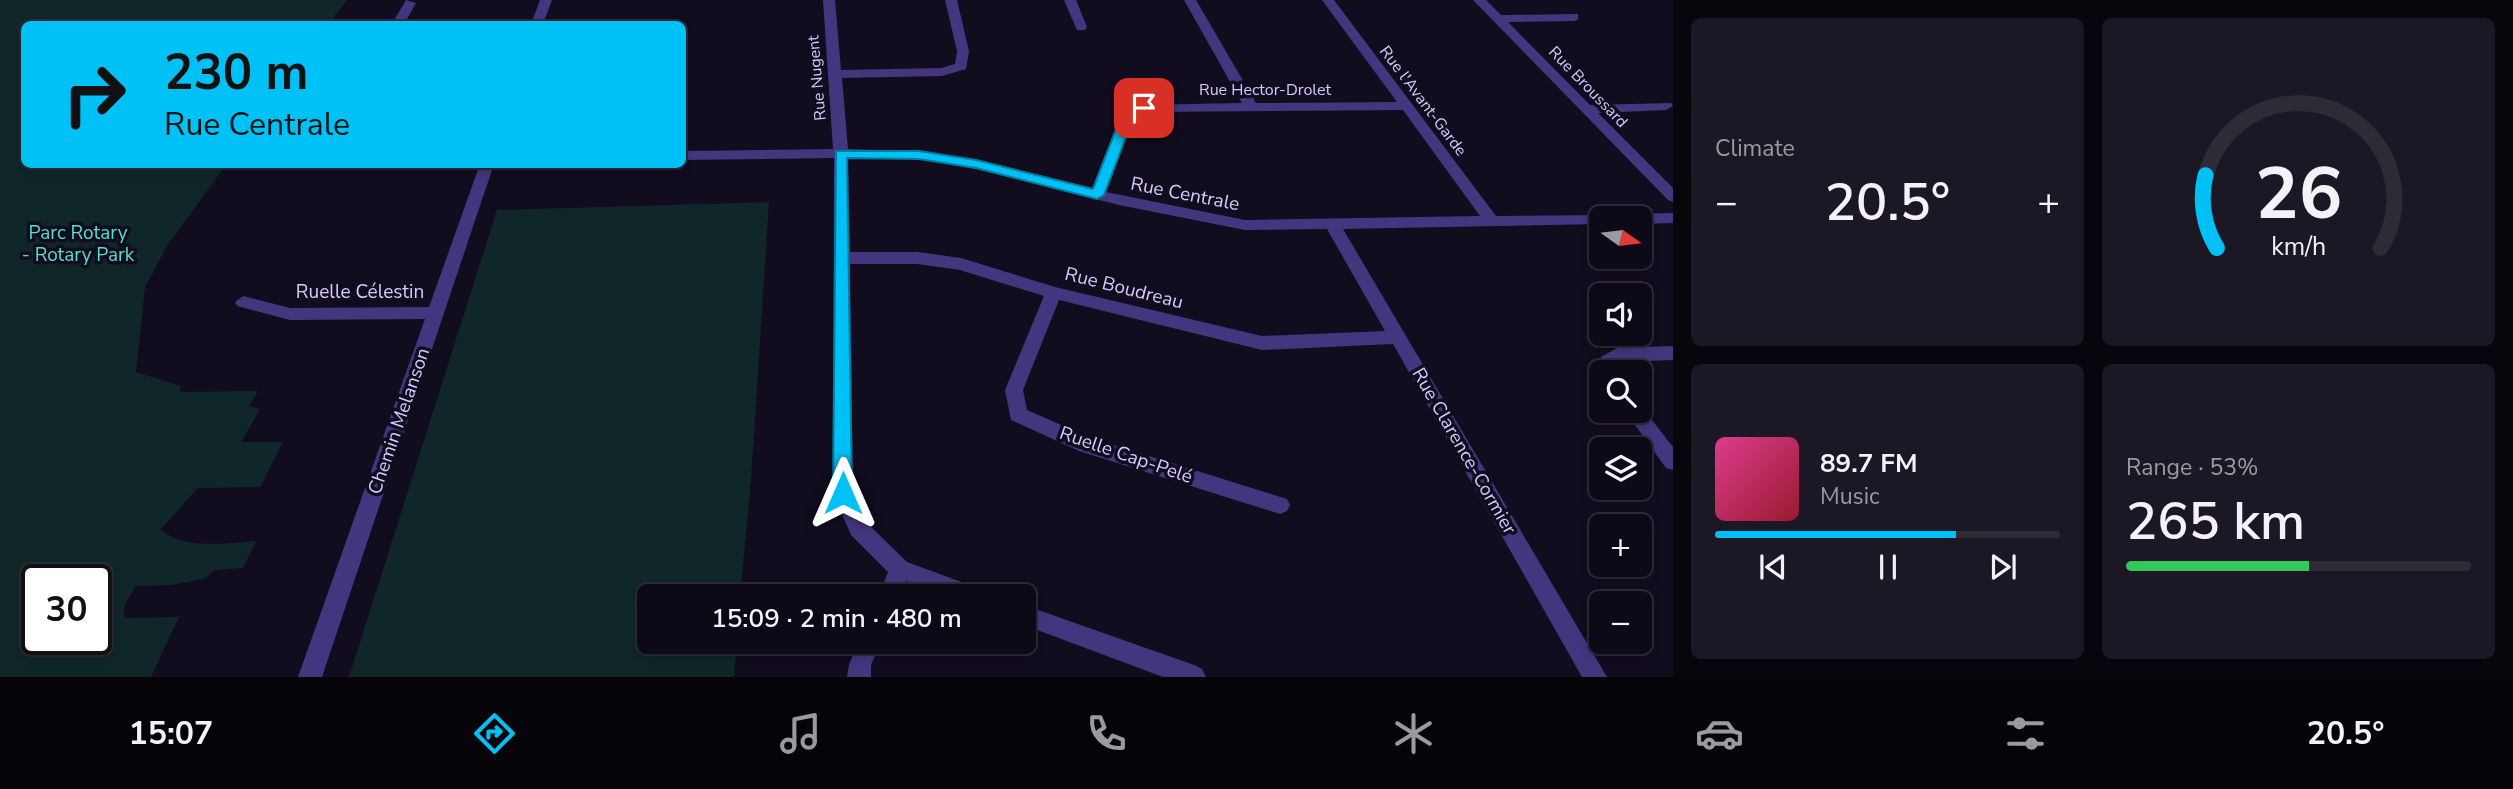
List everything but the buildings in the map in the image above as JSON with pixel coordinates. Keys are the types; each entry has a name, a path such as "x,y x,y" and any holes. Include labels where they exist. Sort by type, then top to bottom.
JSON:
{"street":[{"path":"538,21 546,0"},
{"name":"Rue Nugent","path":"829,0 841,153 843,493 859,528 900,569"},
{"path":"835,74 942,72 961,65 963,51 951,0"},
{"path":"1070,0 1081,27"},
{"path":"1190,0 1251,108"},
{"name":"Rue l'Avant-Garde","path":"1328,0 1404,106 1492,221"},
{"name":"Rue Broussard","path":"1479,0 1673,197"},
{"path":"400,21 410,4"},
{"path":"1497,19 1574,17"},
{"name":"Rue Hector-Drolet","path":"1097,195 1126,119 1144,108 1404,106"},
{"path":"1585,109 1666,106"},
{"name":"Rue Centrale","path":"686,156 841,153 919,155 976,164 1097,195 1245,225 1589,219"},
{"name":"Chemin Melanson","path":"310,677 486,168"},
{"path":"1652,218 1673,218"},
{"name":"Rue Clarence-Cormier","path":"1333,225 1595,677"},
{"name":"Rue Boudreau","path":"842,258 918,258 961,264 1054,293 1262,343 1398,337"},
{"name":"Ruelle Cap-Pelé","path":"1054,293 1014,390 1018,415 1086,445 1280,505"},
{"name":"Ruelle Célestin","path":"243,302 290,314 436,313"},
{"path":"1609,360 1614,356 1673,353"},
{"path":"1643,423 1673,462"},
{"path":"894,584 900,569 940,584"},
{"path":"1036,618 1194,677"},
{"path":"859,677 866,654"}],"green space":[{"name":"Parc Rotary - Rotary Park","path":"0,0 347,0 331,21 21,21 21,168 224,168 167,246 145,287 136,372 181,386 179,392 258,391 249,406 260,409 241,442 283,442 260,487 198,488 161,529 169,536 192,543 256,541 243,568 215,570 204,579 172,585 136,586 124,606 124,618 179,617 151,677 0,677"},
{"path":"769,202 751,480 741,584 637,584 637,654 736,654 734,677 349,677 497,210"}],"route":[{"path":"843,493 841,153 919,155 976,164 1097,195 1126,119 1144,108"}]}
